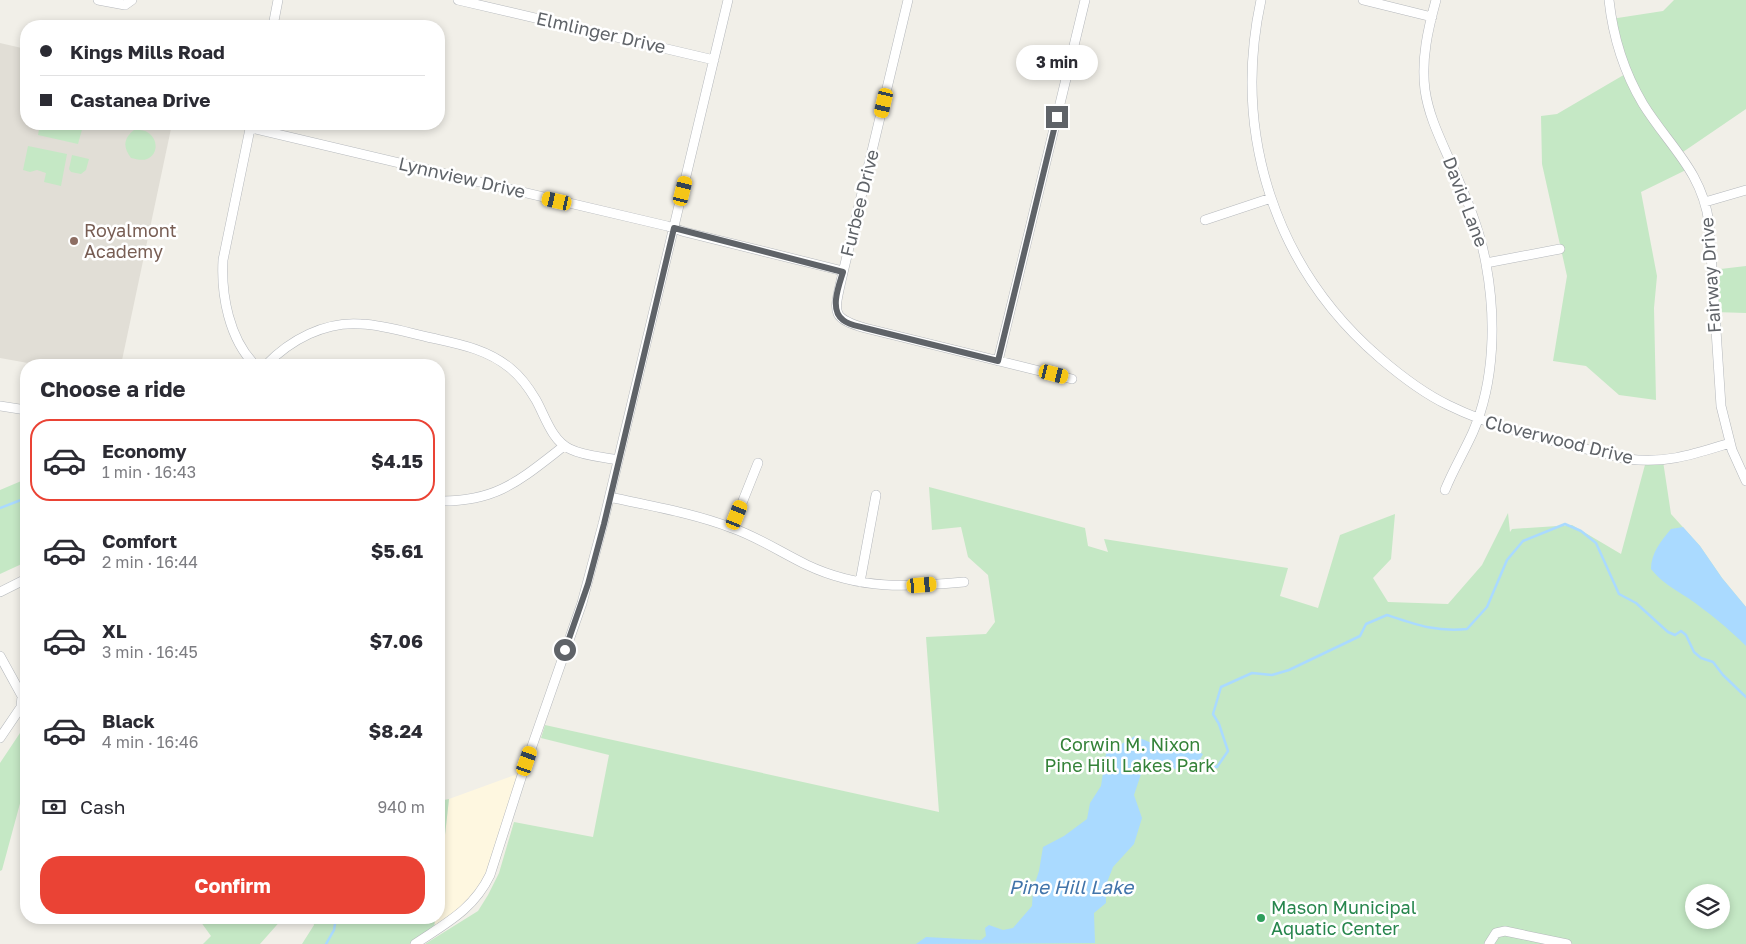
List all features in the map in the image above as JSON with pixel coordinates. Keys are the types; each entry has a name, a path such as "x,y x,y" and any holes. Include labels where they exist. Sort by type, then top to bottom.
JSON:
{"street":[{"path":"98,0 125,5 132,0"},
{"path":"274,20 278,0"},
{"name":"Elmlinger Drive","path":"458,0 714,60"},
{"path":"415,944 454,918 472,903 483,889 490,875 584,595 610,497 728,0"},
{"name":"Furbee Drive","path":"908,0 836,303 838,313 844,321 865,328 1072,379"},
{"path":"998,361 1085,0"},
{"name":"Cloverwood Drive","path":"1261,0 1253,48 1253,110 1259,156 1271,198 1282,227 1304,268 1328,304 1352,332 1417,388 1477,419 1522,434 1628,459 1646,461 1686,457 1730,443"},
{"path":"1363,0 1432,17"},
{"name":"David Lane","path":"1436,0 1424,65 1427,99 1434,126 1471,210 1486,264 1490,293 1491,350 1485,388 1477,419 1445,490"},
{"name":"Fairway Drive","path":"1609,0 1614,36 1631,80 1652,118 1690,168 1706,202 1721,406 1730,443 1746,481"},
{"path":"250,130 223,260 222,282 224,299 232,326 244,352 250,359"},
{"name":"Lynnview Drive","path":"268,130 674,228 843,272"},
{"path":"1706,202 1746,190"},
{"path":"1204,220 1271,198"},
{"path":"1486,264 1560,249"},
{"path":"273,359 300,338 327,328 350,324 385,327 474,348 500,360 518,375 535,399 557,439 564,446 575,451 618,460"},
{"path":"0,406 20,409"},
{"path":"445,501 470,500 492,494 528,474 564,446"},
{"path":"732,528 758,463"},
{"path":"860,582 876,495"},
{"path":"610,497 702,518 732,528 822,572 860,582 895,586 964,582"},
{"path":"0,592 20,582"},
{"path":"0,656 20,692"},
{"path":"0,738 20,708"},
{"path":"1488,944 1496,933 1505,931 1567,944"}],"shaded area":[{"name":"Royalmont Academy","path":"0,43 20,48 20,130 171,130 122,359 20,359 20,362 0,358"},
{"path":"523,772 483,889 445,922 445,835 449,799"},
{"path":"435,924 442,924 434,931"}],"green space":[{"path":"1674,0 1746,0 1746,109 1680,154 1690,168 1641,192 1657,276 1654,308 1656,400 1619,395 1586,366 1553,361 1567,276 1542,164 1541,116 1557,114 1627,73 1611,19 1663,11"},
{"path":"39,130 82,130 78,144 38,135"},
{"path":"134,130 147,132 155,142 154,154 147,159 131,158 125,146 128,136"},
{"path":"28,146 67,154 61,186 44,182 46,173 37,170 30,172 23,170"},
{"path":"72,155 89,159 86,170 81,174 71,172 69,169"},
{"path":"1746,266 1746,313 1714,312 1712,270"},
{"name":"Corwin M. Nixon Pine Hill Lakes Park","path":"1646,461 1663,461 1671,514 1700,546 1722,578 1746,607 1746,944 425,944 478,911 499,873 514,822 593,837 609,755 541,738 545,725 939,812 926,637 986,634 995,622 988,575 968,557 961,527 932,530 929,487 1085,528 1088,546 1108,552 1104,539 1288,568 1280,596 1318,608 1340,535 1395,514 1391,559 1373,578 1388,602 1448,604 1482,565 1508,513 1510,532 1512,529 1572,525 1621,554"},
{"path":"20,482 20,565 0,574 0,490"},
{"path":"20,733 20,803 2,870 0,871 0,763"},
{"path":"449,799 445,835 445,800"},
{"path":"202,924 278,924 260,944 203,944 211,936"},
{"path":"435,924 434,931 415,944 302,944 314,925"}],"water":[{"path":"1683,527 1700,546 1722,578 1746,607 1746,646 1718,620 1663,582 1651,569 1655,552 1664,538 1671,529"},
{"name":"Pine Hill Lake","path":"1135,736 1166,749 1188,747 1203,754 1197,765 1200,774 1181,768 1162,771 1149,769 1141,774 1134,795 1142,818 1134,844 1113,867 1106,885 1106,903 1094,913 1095,943 916,944 926,937 981,940 986,936 985,928 989,925 1003,930 1013,928 1032,906 1033,889 1039,871 1043,847 1064,836 1087,819 1090,803 1101,786 1106,753"}],"waterway":[{"path":"0,508 20,500"},
{"path":"1194,764 1217,767 1228,751 1219,724 1213,714 1221,687 1252,673 1272,675 1289,670 1360,636 1366,624 1387,615 1436,629 1467,629 1487,607 1507,560 1523,541 1565,524 1581,531 1596,543 1619,594 1636,603 1668,632 1675,635 1681,631 1686,635 1694,652 1701,658 1713,662 1723,675 1746,697"},
{"path":"326,944 334,930 335,924"}],"place":[{"name":"Royalmont Academy","path":"74,241"},
{"name":"Mason Municipal Aquatic Center","path":"1261,918"}],"route":[{"path":"565,650 588,584 604,524 674,228 843,272 836,308 840,318 844,321 998,361 1057,117"}]}
